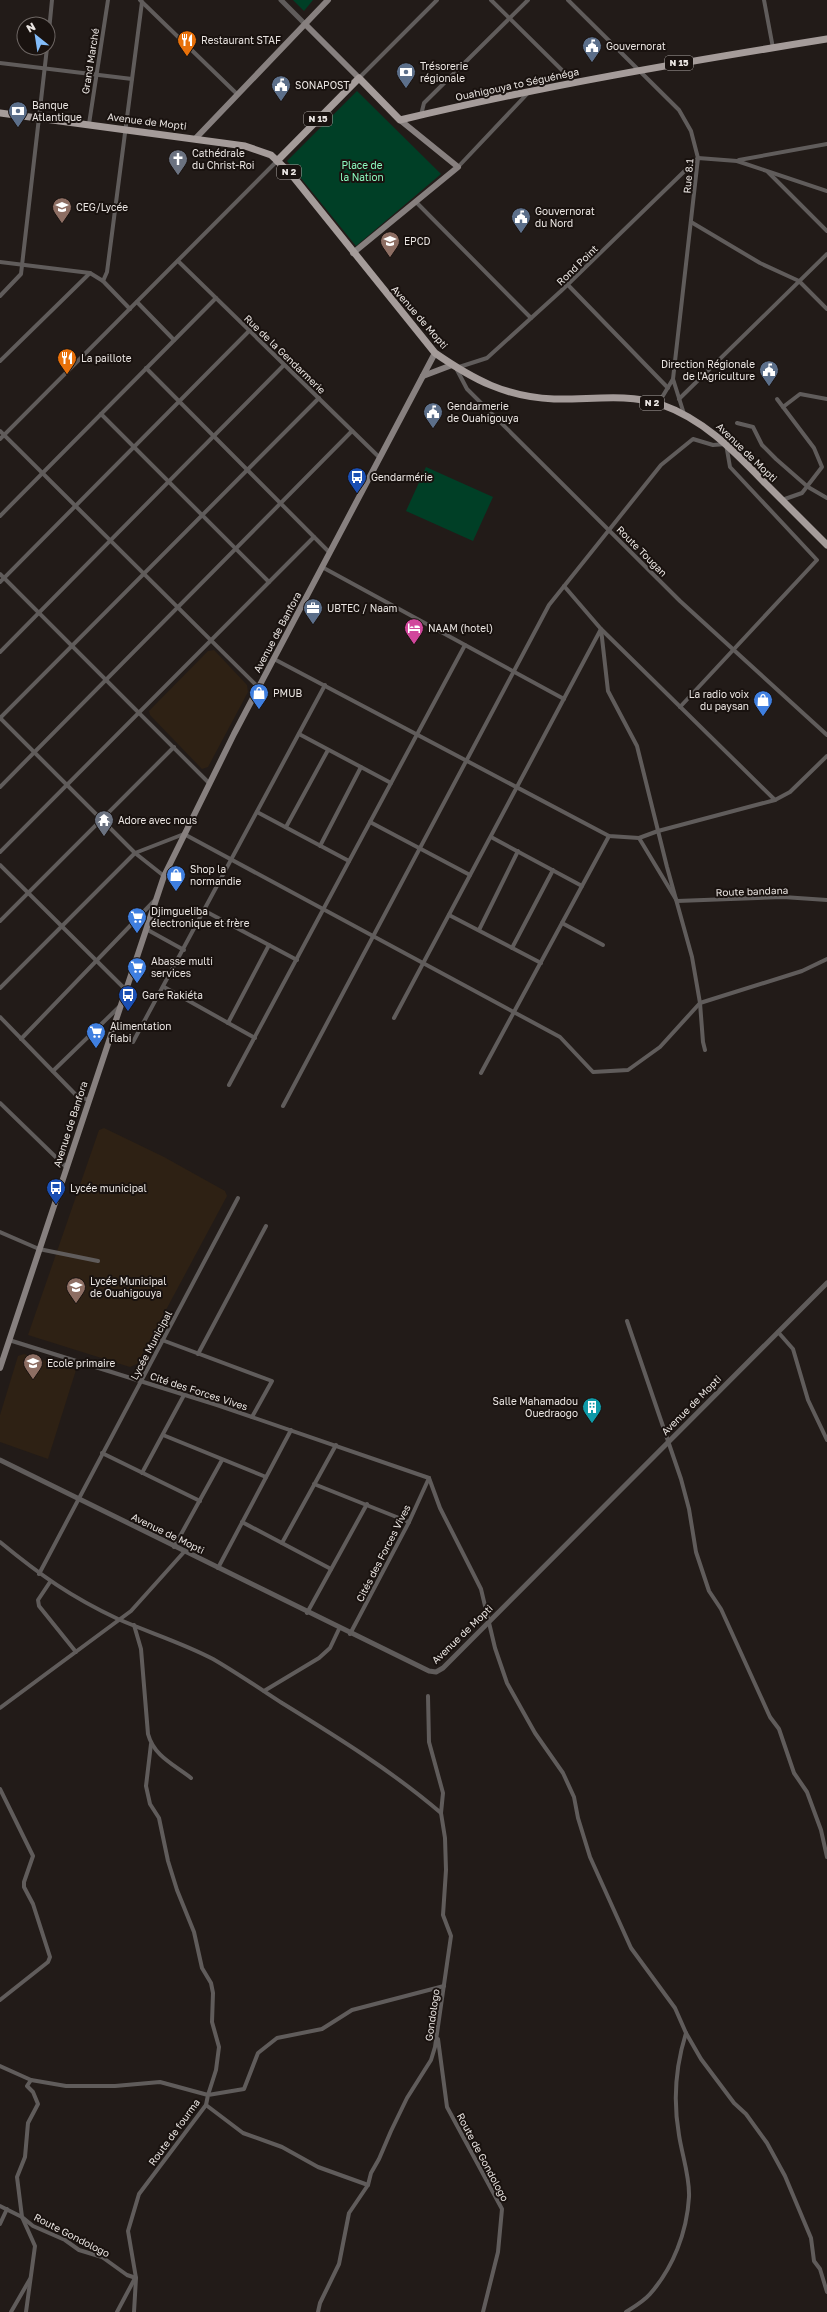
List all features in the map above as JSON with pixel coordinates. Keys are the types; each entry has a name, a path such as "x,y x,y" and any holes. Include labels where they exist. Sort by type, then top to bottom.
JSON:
{"main road":[{"path":"196,138 328,0"},
{"path":"305,24 400,120 458,167 353,253"},
{"name":"Ouahigouya to Séguénéga","path":"400,120 531,90 637,70 827,40"},
{"name":"N 15","path":"278,160 359,78"},
{"name":"Avenue de Mopti","path":"0,113 196,138 245,146 262,151 278,160 291,174 353,253 435,353 481,382 509,392 554,399 620,398 658,404 684,414 704,425 726,444 827,545"},
{"name":"Avenue de Banfora","path":"0,1368 88,1100 164,876 209,783 435,353"},
{"path":"424,376 454,366"}],"street":[{"path":"50,16 52,0"},
{"name":"Grand Marché","path":"89,124 108,0"},
{"path":"281,0 305,24"},
{"path":"359,78 437,0"},
{"path":"491,0 574,82"},
{"path":"420,115 424,103 528,0"},
{"name":"Rue 8.1","path":"568,0 679,110 691,131 698,158 673,380 684,414"},
{"path":"764,0 773,48"},
{"path":"103,281 107,272 141,1"},
{"path":"141,1 238,94"},
{"path":"0,296 21,274 23,265 46,56"},
{"path":"0,63 132,80"},
{"path":"458,167 531,90"},
{"path":"737,161 827,144"},
{"path":"698,158 737,161 827,191"},
{"name":"Rond Point","path":"454,366 487,358 568,285 698,158"},
{"path":"0,439 278,160"},
{"path":"766,171 827,231"},
{"path":"416,202 531,318"},
{"path":"691,222 760,263 799,281 827,309"},
{"path":"679,399 827,254"},
{"name":"Rue de la Gendarmerie","path":"178,260 380,458"},
{"path":"0,262 90,273 103,281 130,309"},
{"path":"0,360 90,273"},
{"path":"568,285 668,388"},
{"path":"0,516 216,298"},
{"path":"137,302 174,340"},
{"path":"0,582 250,330"},
{"path":"0,652 284,365"},
{"name":"Route Tougan","path":"454,366 467,389 733,651 827,735"},
{"path":"146,368 330,553"},
{"name":"Rue 8.1","path":"658,404 673,380"},
{"path":"783,407 800,394 827,399"},
{"path":"164,876 135,853 0,718 72,644 144,574 319,398"},
{"path":"777,399 814,448 822,467 808,488 797,496 782,500"},
{"path":"101,414 201,516 269,582"},
{"path":"737,423 753,427 762,445 808,488 827,498"},
{"path":"0,431 259,688"},
{"path":"0,787 352,431"},
{"path":"283,1106 549,605 661,465 693,440 713,445 726,444 730,467 817,560 680,707"},
{"path":"0,852 314,537"},
{"path":"322,567 564,699"},
{"path":"0,574 72,644 209,783"},
{"path":"564,586 601,629 775,800"},
{"path":"394,1018 601,629"},
{"path":"601,629 608,691 637,746 676,901 692,957 700,1003 705,1050"},
{"path":"229,1085 350,862 465,645"},
{"path":"274,659 609,836 639,838 658,831 775,800 790,792 827,756"},
{"path":"133,1042 232,861 325,685"},
{"path":"299,734 391,783"},
{"path":"0,921 174,746"},
{"path":"286,827 328,750"},
{"path":"320,846 361,767"},
{"path":"258,812 350,862"},
{"path":"370,822 470,875"},
{"path":"0,988 135,853 184,834 560,1037 593,1072 628,1070 660,1047 700,1003 802,971 827,960"},
{"path":"481,1073 609,836"},
{"path":"491,837 582,886"},
{"path":"639,838 676,901"},
{"path":"479,930 518,851"},
{"path":"0,864 126,990"},
{"path":"512,948 553,870"},
{"name":"Route bandana","path":"676,901 783,897 827,900"},
{"name":"Avenue de Banfora","path":"21,1039 156,900"},
{"path":"205,911 297,960"},
{"path":"449,915 541,963"},
{"path":"562,923 603,945"},
{"path":"146,929 184,950"},
{"path":"228,1023 269,945"},
{"path":"164,987 255,1038"},
{"name":"Avenue de Banfora","path":"52,1071 120,1005"},
{"path":"0,1017 75,1094 88,1100"},
{"path":"0,1103 66,1167"},
{"name":"Lycée Municipal","path":"39,1574 77,1499 238,1198"},
{"path":"198,1354 266,1226"},
{"path":"0,1232 39,1249 98,1261"},
{"name":"Avenue de Mopti","path":"0,1460 339,1629 429,1672 436,1672 443,1668 827,1283"},
{"path":"627,1321 669,1441 689,1509 696,1552 709,1591 721,1610 770,1717 779,1729 794,1773 807,1792 821,1830 827,1857"},
{"path":"778,1332 793,1349 808,1400 827,1440"},
{"name":"Cité des Forces Vives","path":"9,1340 252,1417 429,1478"},
{"path":"162,1340 272,1381 252,1417"},
{"path":"142,1473 184,1395"},
{"path":"218,1569 291,1430"},
{"path":"163,1436 266,1478"},
{"path":"282,1543 336,1446"},
{"path":"102,1453 200,1501"},
{"path":"174,1547 222,1460"},
{"path":"429,1478 440,1508 481,1589 490,1621 495,1648 507,1683 535,1733 562,1774 574,1797 578,1818 590,1857 631,1948 675,2008 686,2033 701,2059 734,2102 746,2114 767,2143 785,2176 811,2238 814,2261 820,2269 827,2292"},
{"name":"Cités des Forces Vives","path":"350,1634 409,1522 429,1478"},
{"path":"314,1484 409,1522"},
{"path":"307,1613 366,1504"},
{"path":"242,1522 331,1569"},
{"path":"0,1542 39,1574 68,1594 120,1620 168,1638 213,1659 407,1783 441,1813"},
{"path":"0,1708 131,1611 184,1552"},
{"path":"50,1582 38,1600 38,1606 76,1652"},
{"path":"134,1625 141,1649 148,1734 151,1744 154,1751 192,1778"},
{"path":"264,1691 319,1658 330,1648 339,1629"},
{"name":"Gondologo","path":"318,2312 320,2303 339,2264 349,2213 368,2185 371,2173 380,2159 391,2131 407,2098 431,2060 438,2032 451,1936 443,1915 446,1870 445,1838 441,1813 443,1793 429,1742 428,1696"},
{"path":"0,2066 31,2080 66,2086 115,2086 160,2082 208,2095 216,2070 219,2047 212,2022 213,1993 211,1983 202,1968 194,1932 184,1912 172,1876 159,1818 150,1804 146,1786 151,1744"},
{"path":"0,1790 33,1856 24,1882 24,1887 33,1904 50,1957 48,1962 0,2000"},
{"name":"Route de fourma","path":"134,2312 136,2278 128,2231 139,2194 206,2105 208,2095 244,2089 258,2053 277,2038 322,2029 352,2010 444,1986"},
{"name":"Route de Gondologo","path":"438,2032 447,2107 502,2209 498,2252 483,2312"},
{"path":"626,2312 650,2295 672,2263 683,2226 689,2197 678,2133 676,2102 677,2069 686,2033"},
{"path":"26,2312 35,2246 22,2218 17,2177 25,2157 28,2123 38,2104 34,2092 27,2086 31,2080"},
{"path":"206,2105 244,2133 282,2147 318,2167 368,2185"},
{"name":"Route Gondologo","path":"0,2206 33,2226 60,2237 79,2250 102,2257 127,2275 136,2278"},
{"path":"0,2224 7,2209"},
{"path":"11,2312 31,2278"},
{"path":"117,2312 136,2278"}],"shaded area":[{"path":"214,650 247,685 248,692 208,767 202,769 150,715 149,711 208,651"},
{"path":"104,1128 164,1157 225,1191 227,1196 137,1364 130,1367 28,1335 99,1130"},
{"path":"24,1354 76,1370 48,1459 0,1442 0,1415 18,1356"}],"green space":[{"path":"293,0 313,0 304,11"},
{"name":"Place de la Nation","path":"357,91 441,174 356,246 287,161"},
{"path":"426,467 493,497 473,541 406,511"}],"place":[{"name":"Restaurant STAF","path":"187,57"},
{"name":"Gouvernorat","path":"592,63"},
{"name":"Trésorerie régionale","path":"406,89"},
{"name":"SONAPOST","path":"281,102"},
{"name":"Banque Atlantique","path":"18,128"},
{"name":"Cathédrale du Christ-Roi","path":"178,176"},
{"name":"CEG/Lycée","path":"62,224"},
{"name":"Gouvernorat du Nord","path":"521,234"},
{"name":"EPCD","path":"390,258"},
{"name":"La paillote","path":"67,375"},
{"name":"Direction Régionale de l'Agriculture","path":"769,387"},
{"name":"Gendarmerie de Ouahigouya","path":"433,429"},
{"name":"Gendarmérie","path":"357,494"},
{"name":"UBTEC / Naam","path":"313,625"},
{"name":"NAAM (hotel)","path":"414,645"},
{"name":"PMUB","path":"259,710"},
{"name":"La radio voix du paysan","path":"763,717"},
{"name":"Adore avec nous","path":"104,837"},
{"name":"Shop la normandie","path":"176,892"},
{"name":"Djimgueliba électronique et frère","path":"137,934"},
{"name":"Abasse multi services","path":"137,984"},
{"name":"Gare Rakiéta","path":"128,1012"},
{"name":"Alimentation flabi","path":"96,1049"},
{"name":"Lycée municipal","path":"56,1205"},
{"name":"Lycée Municipal de Ouahigouya","path":"76,1304"},
{"name":"Ecole primaire","path":"33,1380"},
{"name":"Salle Mahamadou Ouedraogo","path":"592,1424"}]}
